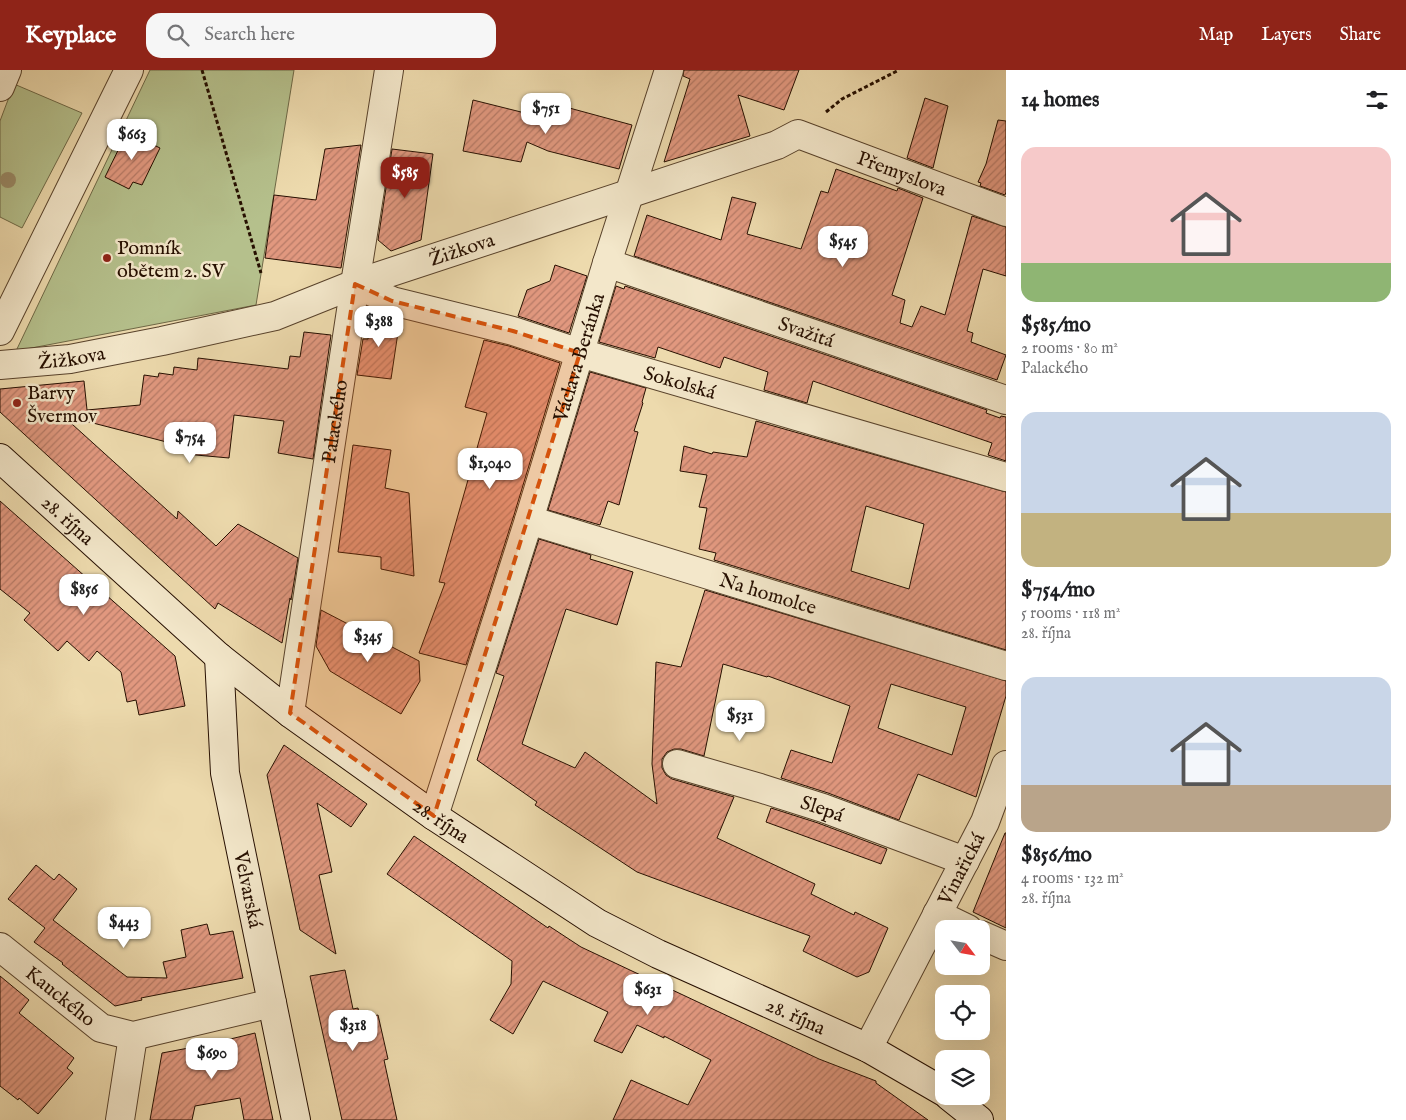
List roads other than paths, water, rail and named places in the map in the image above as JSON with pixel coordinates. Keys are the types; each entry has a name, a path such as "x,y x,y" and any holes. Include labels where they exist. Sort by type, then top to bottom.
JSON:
{"street":[{"path":"0,88 7,70"},
{"path":"0,331 129,70"},
{"name":"Palackého","path":"290,713 389,70"},
{"name":"Václava Beránka","path":"434,816 529,520 607,263 669,70"},
{"name":"Žižkova","path":"0,366 70,359 275,316 355,284 777,145 798,134"},
{"name":"Přemyslova","path":"798,134 1006,212"},
{"name":"Svažitá","path":"607,263 1006,400"},
{"name":"Sokolská","path":"355,284 392,300 513,331 580,353 1006,477"},
{"name":"28. října","path":"0,458 219,657 290,713 434,816 597,923 676,962 868,1048 935,1087"},
{"name":"Na homolce","path":"529,520 1006,666"},
{"name":"Velvarská","path":"219,657 225,773 296,1120"},
{"name":"Slepá","path":"677,764 823,808 965,861"},
{"name":"Vinařická","path":"868,1048 985,822 1006,765"},
{"path":"937,914 949,920"},
{"path":"990,939 1006,946"},
{"name":"Kauckého","path":"0,947 101,1028 133,1036 272,1003"},
{"path":"120,1120 133,1036"},
{"path":"960,1105 979,1120"}],"place":[{"name":"Pomník obětem 2. SV","path":"107,258"},
{"name":"Barvy Švermov","path":"17,403"}]}
